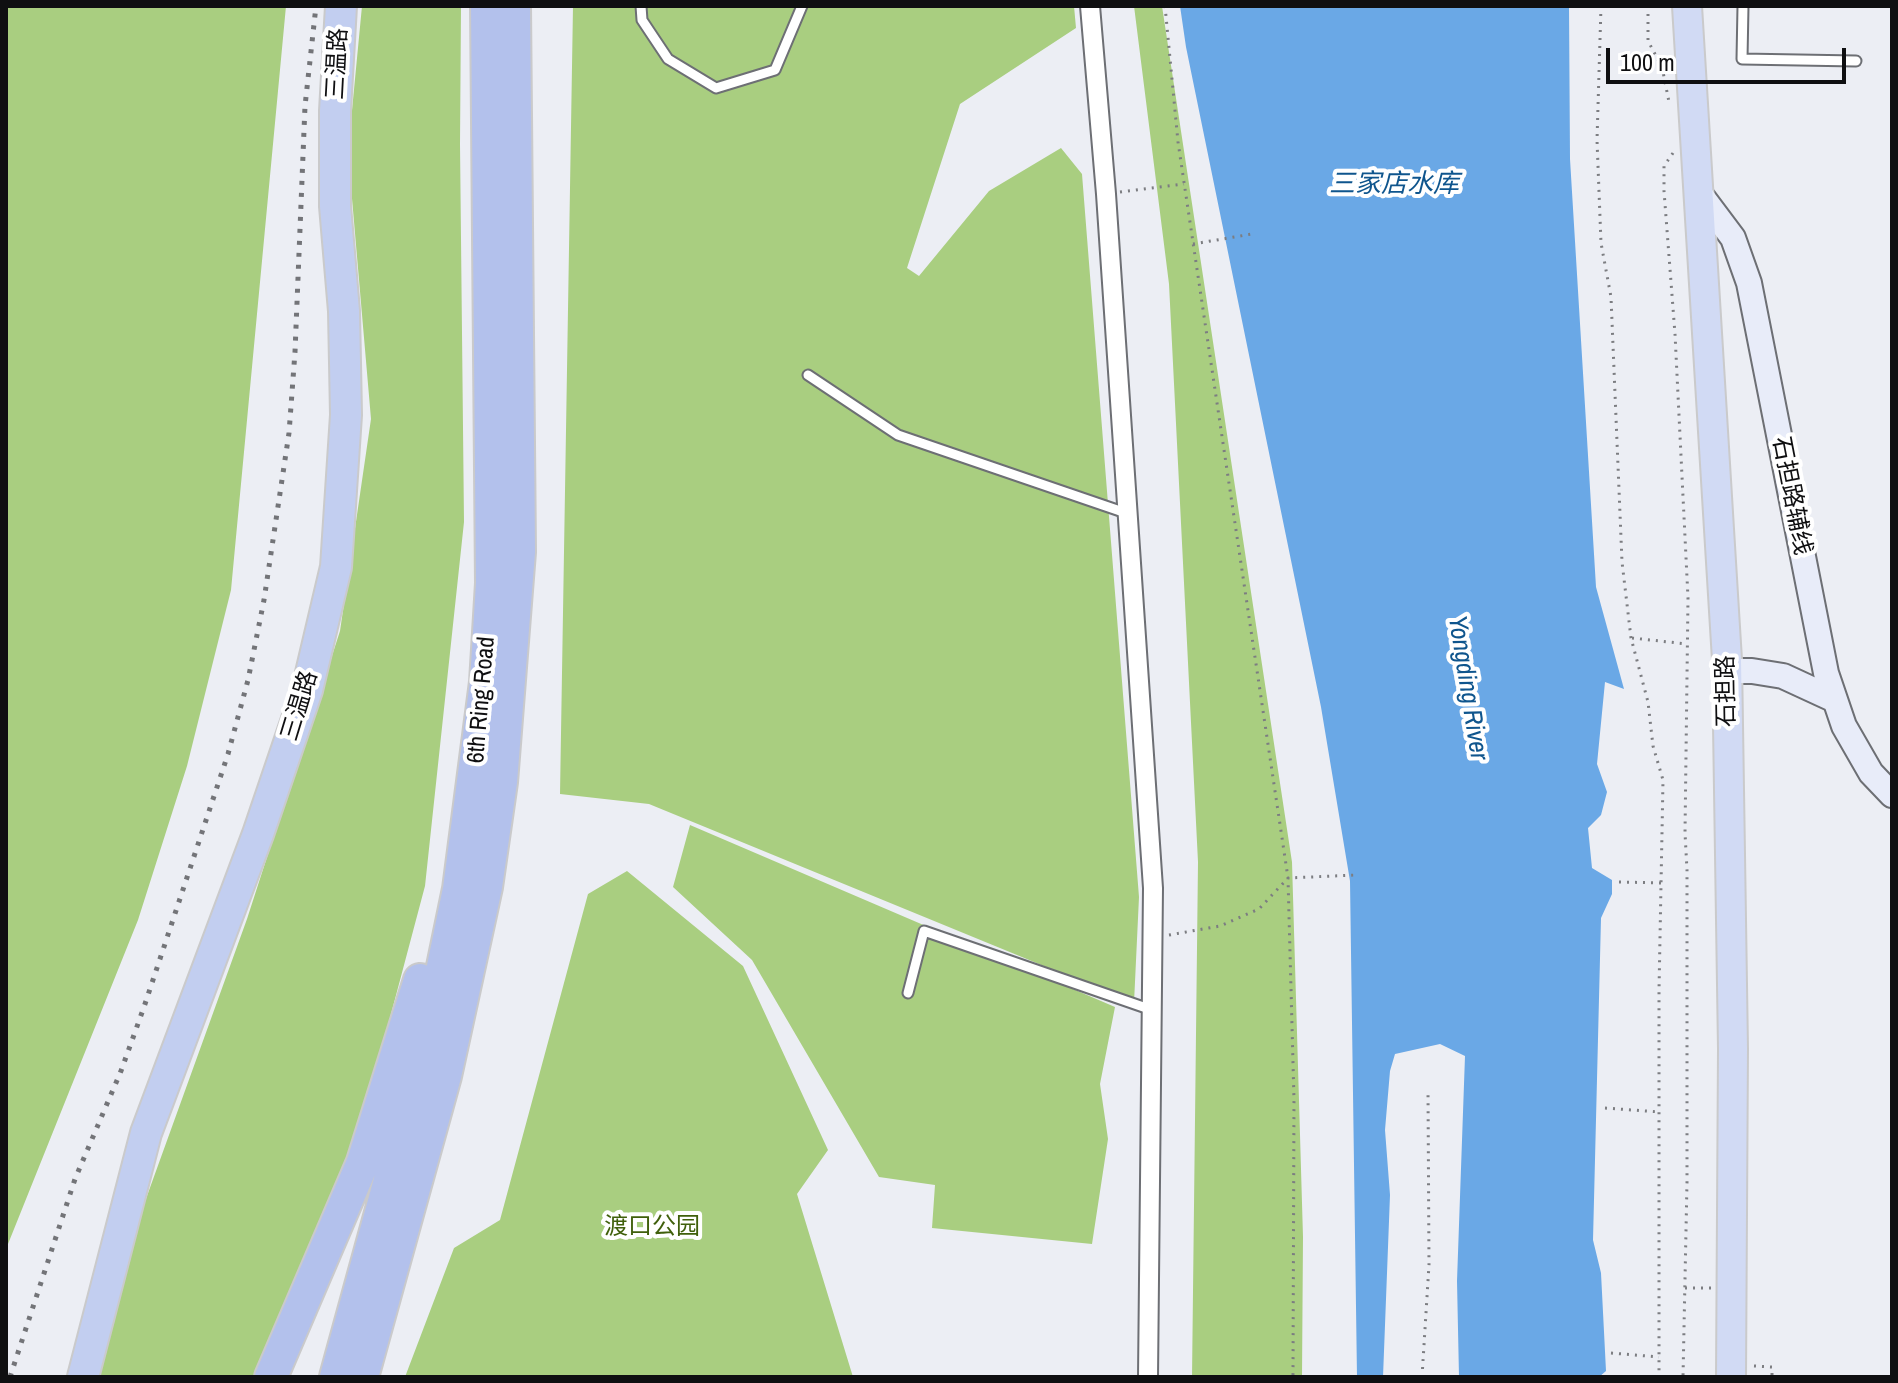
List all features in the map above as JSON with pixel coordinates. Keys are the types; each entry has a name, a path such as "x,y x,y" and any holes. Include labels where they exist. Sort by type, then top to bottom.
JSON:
{"highway":[{"name":"三温路","path":"83,1377 146,1133 258,834 307,690 336,567 346,415 344,311 335,206 335,111 341,6"},
{"name":"6th Ring Road","path":"336,1377 421,1065 459,889 486,682 492,583 487,6"},
{"name":"6th Ring Road","path":"362,1377 445,1076 486,887 501,782 519,552 514,6"},
{"path":"271,1377 363,1162 411,1012 473,796"},
{"path":"385,1377 445,1076"}],"main road":[{"name":"石担路","path":"1687,6 1727,671 1733,1049 1731,1370"},
{"name":"石担路辅线","path":"1700,194 1733,238 1749,283 1823,658 1835,700 1844,726 1871,773 1888,784"},
{"path":"1727,671 1783,676 1835,700"}],"street":[{"path":"1090,6 1106,194 1153,888 1148,1377"}],"lane":[{"path":"641,6 642,20 668,59 716,88 775,70 802,6"},
{"path":"1743,6 1742,59 1856,61"},
{"path":"808,375 898,435 1126,513"},
{"path":"908,993 924,931 1152,1010"}],"path":[{"path":"1165,6 1184,184 1288,878 1294,1100 1293,1377"},
{"path":"1601,6 1597,140 1601,243 1611,297 1622,562 1631,638 1648,702 1653,746 1663,780 1659,1377"},
{"path":"1648,6 1648,41 1662,67 1673,111"},
{"path":"1683,1377 1687,1182 1687,582 1664,166 1678,148 1697,146"},
{"path":"1106,194 1184,184"},
{"path":"1193,244 1252,234"},
{"path":"1631,638 1687,644"},
{"path":"1152,935 1220,926 1259,909 1288,878 1356,875"},
{"path":"1619,882 1662,883"},
{"path":"1422,1377 1429,1265 1428,1090"},
{"path":"1605,1108 1660,1112"},
{"path":"1611,1353 1659,1357"},
{"path":"1731,1370 1772,1367 1772,1377"}],"green space":[{"path":"6,6 286,6 231,590 187,766 138,920 6,1249"},
{"path":"362,6 461,6 464,522 425,886 352,1161 290,1377 99,1377 143,1207 247,919 340,631 371,419 348,152"},
{"path":"573,6 1074,6 1076,28 960,104 907,268 919,276 989,191 1061,148 1082,174 1139,897 1134,1003 649,804 560,794"},
{"path":"1134,6 1162,6 1292,862 1303,1237 1302,1377 1192,1377 1198,862 1169,284"},
{"path":"690,825 1115,1007 1100,1084 1108,1139 1092,1244 932,1228 935,1185 879,1177 752,960 673,887"},
{"name":"渡口公园","path":"627,871 743,966 828,1150 797,1194 853,1377 405,1377 454,1248 500,1220 588,894"}],"water":[{"name":"三家店水库","path":"1180,6 1569,6 1570,159 1596,587 1624,689 1605,682 1597,764 1607,792 1601,815 1588,828 1592,868 1612,880 1612,894 1601,918 1593,1240 1601,1273 1606,1371 1599,1377 1459,1377 1457,1281 1465,1056 1440,1044 1395,1054 1390,1071 1385,1130 1390,1195 1383,1377 1357,1377 1350,881 1321,707"}],"railway":[{"path":"10,1377 75,1179 121,1071 144,1007 228,754 248,680 264,600 289,433 305,106 316,6"}],"water label":[{"name":"Yongding River","path":"1467,688"}]}
